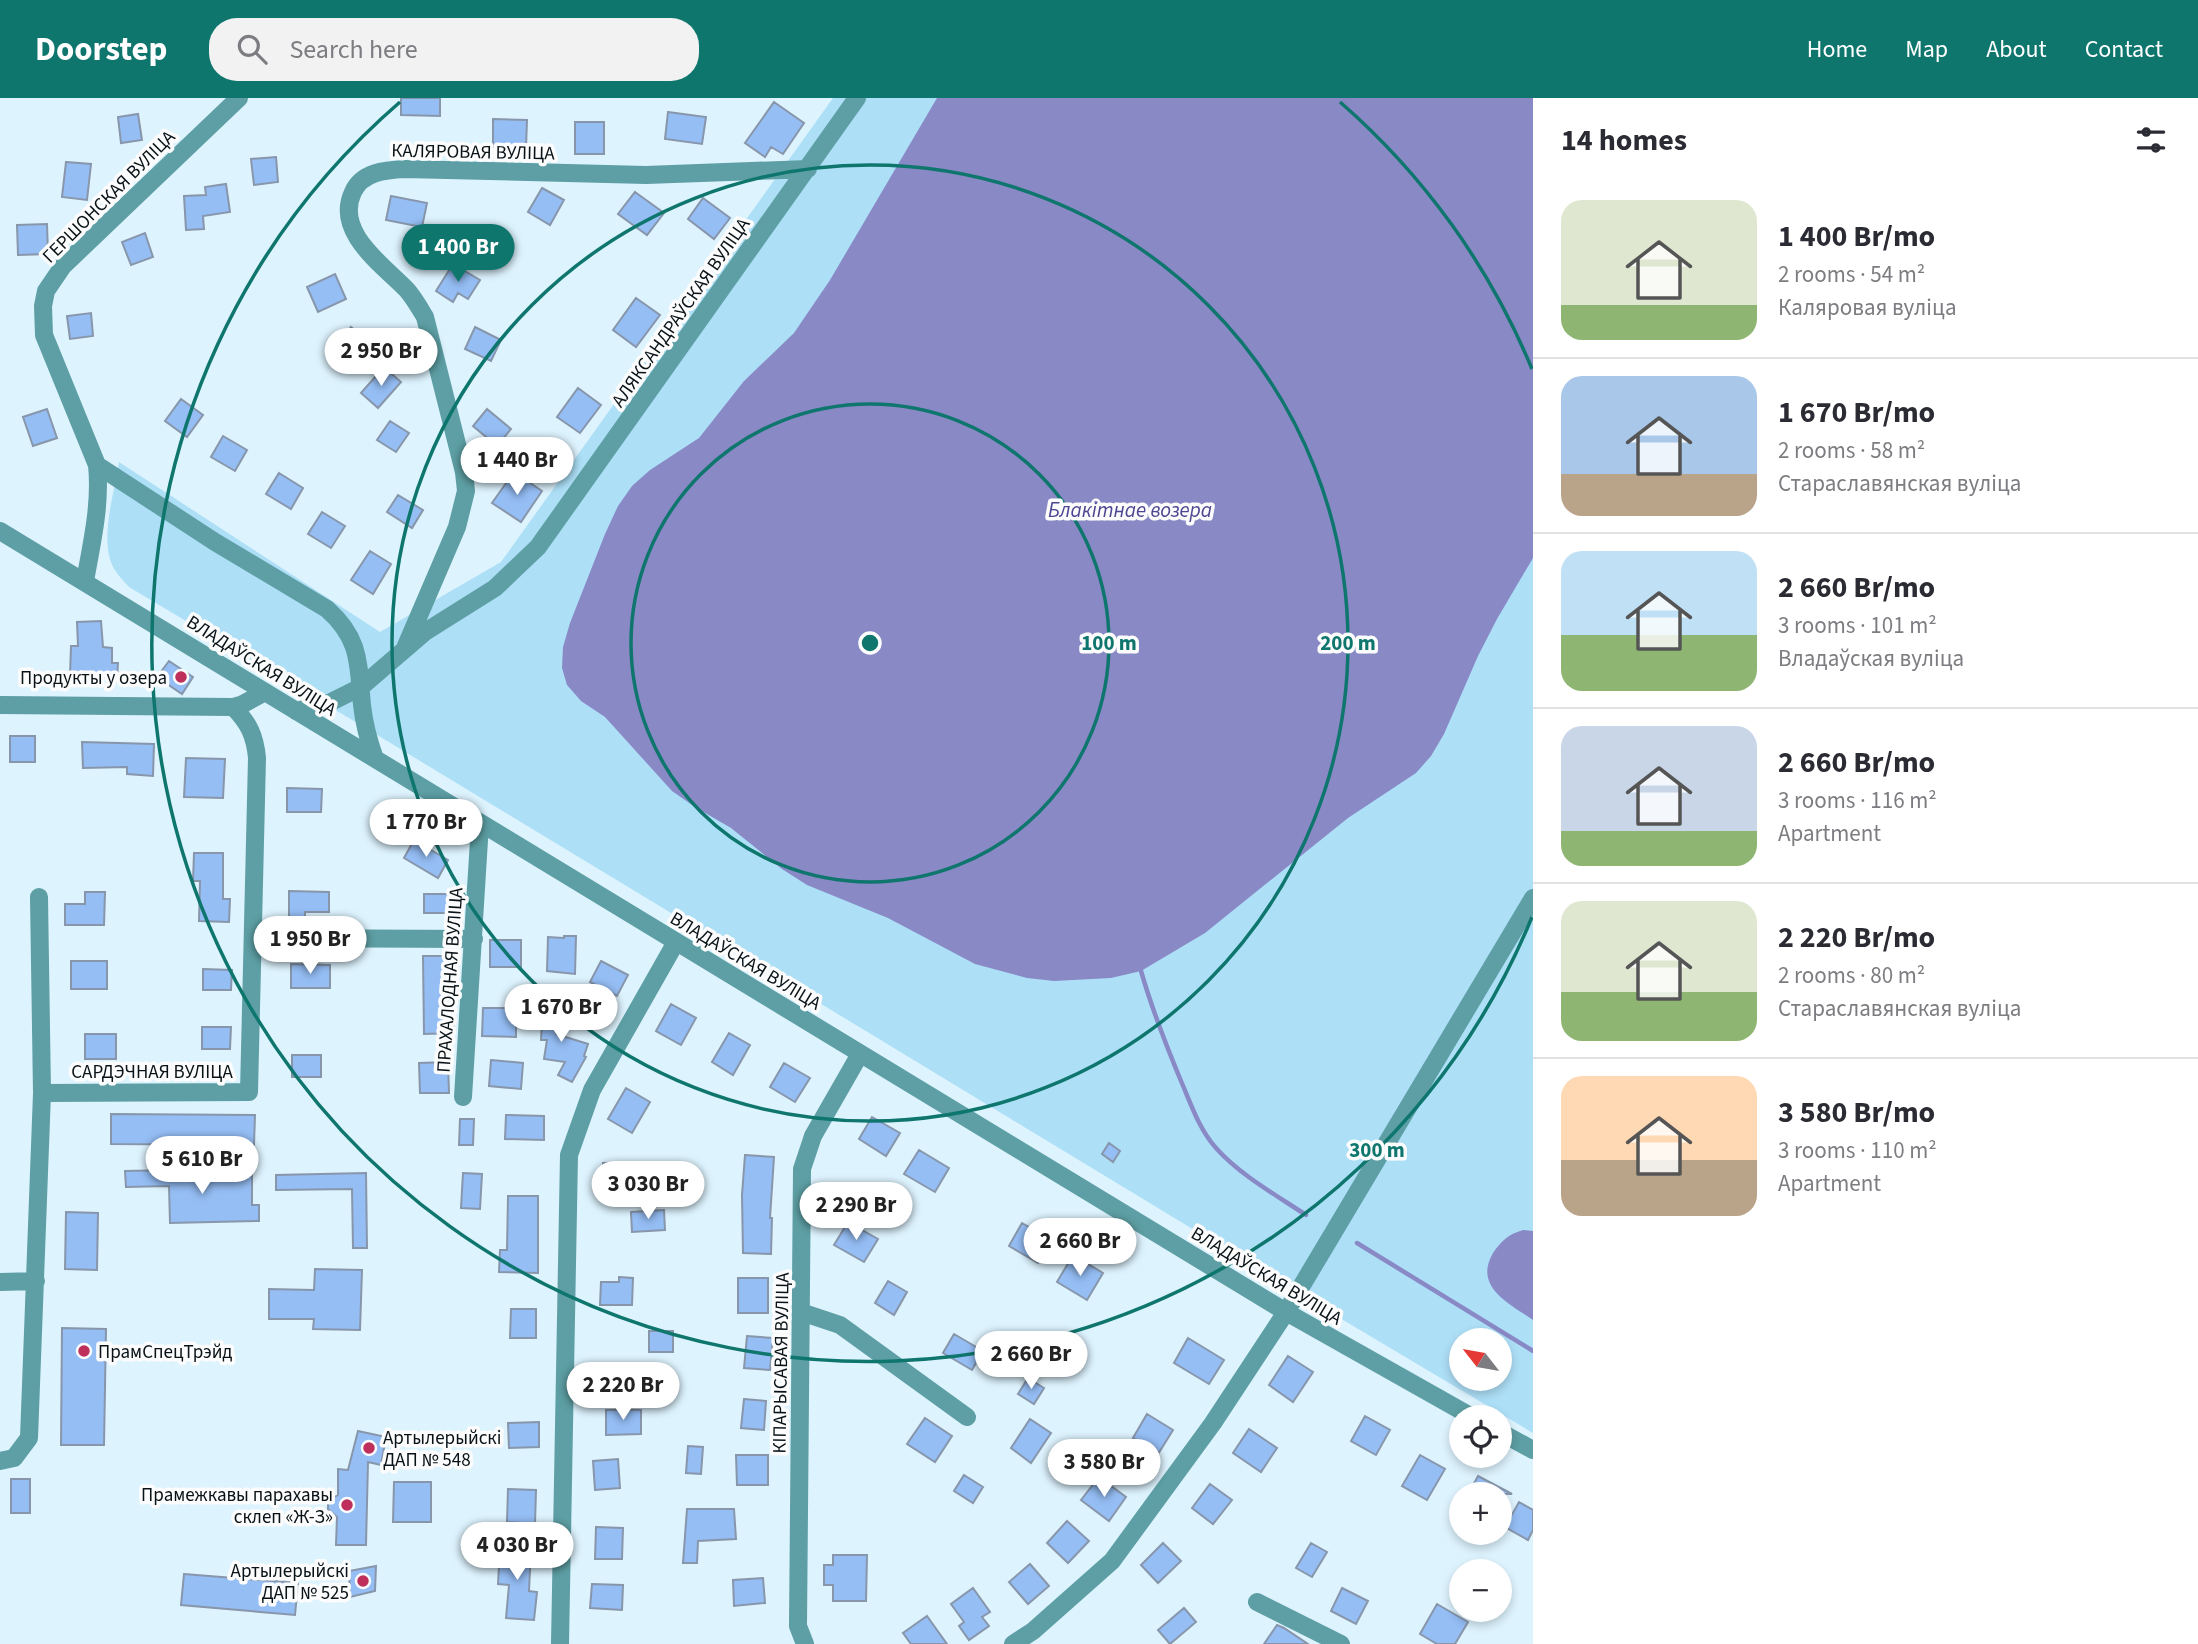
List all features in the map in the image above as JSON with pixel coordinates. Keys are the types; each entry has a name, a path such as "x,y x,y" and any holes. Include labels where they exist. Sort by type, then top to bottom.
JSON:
{"street":[{"name":"ГЕРШОНСКАЯ ВУЛІЦА","path":"85,581 98,507 97,465 44,335 42,320 46,292 63,266 239,98"},
{"name":"АЛЯКСАНДРАЎСКАЯ ВУЛІЦА","path":"296,711 329,703 361,687 405,648 446,617 495,588 538,547 857,98"},
{"name":"КАЛЯРОВАЯ ВУЛІЦА","path":"405,648 457,527 466,491 464,472 425,317 407,290 368,252 353,227 349,204 357,184 365,177 378,172 405,169 646,175 808,169"},
{"path":"97,465 339,619 354,643 358,656 364,723 375,760"},
{"name":"ВЛАДАЎСКАЯ ВУЛІЦА","path":"0,531 1286,1312 1452,1405"},
{"path":"0,705 233,707 265,692"},
{"name":"САРДЭЧНАЯ ВУЛІЦА","path":"42,1093 249,1092 257,758 251,727 233,707"},
{"name":"ПРАХАЛОДНАЯ ВУЛІЦА","path":"463,1097 480,824"},
{"path":"0,1461 14,1458 29,1438 42,1093 39,897"},
{"path":"1013,1644 1033,1631 1112,1561 1213,1423 1286,1312 1533,898"},
{"path":"253,938 474,939"},
{"path":"560,1644 569,1155 592,1090 676,942"},
{"name":"КІПАРЫСАВАЯ ВУЛІЦА","path":"805,1644 798,1626 802,1169 813,1136 860,1054"},
{"path":"0,1282 36,1281"},
{"path":"801,1311 840,1325 967,1417"},
{"path":"1512,1439 1533,1450"},
{"path":"1257,1602 1336,1643"}],"shaded area":[{"name":"Блакітнае возера","path":"833,98 1533,98 1533,1433 1512,1420 1512,1405 1486,1405 1462,1391 1512,1391 1512,1328 1449,1328 1449,1383 129,587 112,564 107,533 119,462 380,632 501,562"}],"water":[{"name":"Блакітнае возера","path":"937,98 1533,98 1533,558 1478,656 1444,734 1431,756 1416,773 1348,818 1205,933 1141,971 1111,978 1054,981 1027,978 975,964 888,918 807,885 782,869 731,828 672,791 605,717 581,701 567,685 562,668 563,647 570,623 618,506 632,486 650,470 699,438 744,381 794,333 830,280"},
{"path":"1523,1230 1533,1231 1533,1320 1505,1301 1491,1285 1488,1276 1488,1265 1496,1249 1509,1236"}],"building":[{"path":"401,98 440,98 440,116 401,115"},
{"path":"774,102 804,123 783,154 771,147 765,157 745,143"},
{"path":"668,112 706,117 702,144 665,139"},
{"path":"138,114 142,140 121,143 118,117"},
{"path":"493,119 527,120 526,148 493,147"},
{"path":"575,122 604,122 604,154 575,154"},
{"path":"276,157 278,182 254,185 251,159"},
{"path":"66,162 91,164 87,200 62,197"},
{"path":"226,184 230,212 203,216 204,229 186,230 184,196 206,195 205,187"},
{"path":"542,188 564,200 550,225 528,212"},
{"path":"635,192 664,213 647,235 618,214"},
{"path":"391,196 427,203 422,227 386,220"},
{"path":"703,198 730,218 714,239 688,219"},
{"path":"47,224 48,254 18,255 17,225"},
{"path":"145,233 153,257 131,265 122,242"},
{"path":"453,264 480,280 468,299 458,293 453,302 436,291"},
{"path":"335,274 346,299 318,312 307,287"},
{"path":"636,298 660,315 636,347 613,330"},
{"path":"91,313 93,336 70,339 67,316"},
{"path":"351,327 368,341 351,362 334,349"},
{"path":"475,327 501,340 491,361 465,349"},
{"path":"384,367 401,382 378,408 361,393"},
{"path":"578,388 601,405 580,433 557,417"},
{"path":"181,399 203,415 187,437 165,421"},
{"path":"47,409 57,438 33,446 23,417"},
{"path":"487,409 511,429 497,446 473,426"},
{"path":"390,421 409,433 396,452 377,440"},
{"path":"223,436 247,450 235,471 211,457"},
{"path":"514,472 542,491 521,522 492,503"},
{"path":"279,473 303,488 291,509 266,494"},
{"path":"398,495 423,510 412,528 387,512"},
{"path":"322,512 345,526 331,548 308,534"},
{"path":"370,551 391,564 373,594 351,580"},
{"path":"101,621 103,647 112,648 112,663 118,663 117,678 70,676 71,646 78,646 77,622"},
{"path":"169,661 193,677 182,694 157,677"},
{"path":"10,736 35,736 35,762 10,762"},
{"path":"82,742 154,744 153,776 127,774 127,767 83,768"},
{"path":"186,758 225,759 223,798 184,797"},
{"path":"287,788 322,789 321,812 287,812"},
{"path":"414,840 448,860 438,878 404,858"},
{"path":"194,853 223,853 223,899 230,899 229,922 199,921 200,881 193,881"},
{"path":"289,891 329,892 329,912 305,912 305,921 289,921"},
{"path":"85,892 105,892 104,925 65,925 65,904 85,904"},
{"path":"424,894 452,894 452,913 424,913"},
{"path":"576,936 575,974 547,971 548,937"},
{"path":"490,940 521,940 521,967 490,967"},
{"path":"423,956 456,956 455,985 452,985 454,1033 424,1034"},
{"path":"71,961 107,961 107,989 71,989"},
{"path":"601,961 628,975 617,996 590,982"},
{"path":"291,964 330,965 330,988 291,988"},
{"path":"203,969 232,970 231,990 203,990"},
{"path":"543,1001 558,1002 556,1034 588,1044 584,1056 586,1057 572,1082 558,1075 565,1062 544,1059 547,1040 541,1040"},
{"path":"671,1004 696,1018 681,1045 656,1031"},
{"path":"483,1008 516,1008 516,1037 482,1036"},
{"path":"202,1027 231,1027 230,1049 202,1049"},
{"path":"729,1033 750,1045 733,1075 712,1062"},
{"path":"85,1034 116,1034 116,1059 85,1059"},
{"path":"292,1055 321,1055 321,1077 292,1077"},
{"path":"491,1060 523,1063 521,1089 489,1086"},
{"path":"448,1062 449,1093 420,1093 419,1063"},
{"path":"784,1063 810,1078 795,1102 770,1087"},
{"path":"626,1088 650,1102 632,1133 608,1119"},
{"path":"111,1114 255,1115 254,1145 111,1144"},
{"path":"506,1115 544,1116 544,1140 505,1139"},
{"path":"872,1117 900,1133 886,1156 859,1139"},
{"path":"460,1119 474,1119 473,1145 459,1145"},
{"path":"1109,1143 1120,1151 1113,1162 1102,1154"},
{"path":"919,1150 949,1168 935,1192 904,1174"},
{"path":"745,1155 774,1157 770,1218 771,1254 743,1253 742,1195"},
{"path":"603,1163 623,1163 623,1172 635,1172 635,1199 603,1199"},
{"path":"173,1170 173,1175 252,1174 252,1205 259,1205 259,1221 170,1223 169,1186 126,1187 125,1171"},
{"path":"366,1173 367,1248 353,1248 352,1189 276,1190 276,1175"},
{"path":"463,1173 482,1174 480,1209 461,1208"},
{"path":"508,1196 538,1196 538,1273 499,1272 500,1250 507,1250"},
{"path":"664,1210 665,1230 632,1232 631,1212"},
{"path":"66,1212 98,1213 97,1270 65,1269"},
{"path":"848,1222 878,1239 864,1262 834,1245"},
{"path":"1022,1223 1052,1240 1038,1263 1009,1246"},
{"path":"1073,1255 1103,1273 1087,1300 1057,1282"},
{"path":"315,1269 362,1270 360,1330 313,1329 314,1319 269,1319 269,1289 314,1290"},
{"path":"619,1277 633,1278 632,1305 600,1305 601,1282 619,1282"},
{"path":"738,1278 768,1278 768,1313 738,1313"},
{"path":"888,1281 907,1292 894,1315 875,1303"},
{"path":"511,1309 536,1309 536,1338 510,1338"},
{"path":"62,1328 106,1329 104,1445 61,1445"},
{"path":"649,1331 673,1331 673,1352 649,1352"},
{"path":"954,1334 983,1351 972,1370 943,1353"},
{"path":"747,1336 773,1338 770,1370 744,1368"},
{"path":"1188,1338 1224,1360 1209,1384 1174,1363"},
{"path":"1288,1356 1313,1372 1293,1402 1269,1385"},
{"path":"1028,1378 1044,1388 1034,1404 1018,1394"},
{"path":"744,1399 766,1401 764,1430 741,1428"},
{"path":"606,1410 641,1410 641,1434 606,1435"},
{"path":"1147,1414 1173,1430 1158,1454 1133,1438"},
{"path":"1365,1416 1390,1430 1376,1455 1351,1441"},
{"path":"925,1418 952,1436 935,1462 907,1444"},
{"path":"1030,1419 1051,1433 1031,1463 1011,1448"},
{"path":"539,1422 539,1447 509,1448 508,1423"},
{"path":"1249,1429 1277,1448 1261,1472 1233,1453"},
{"name":"Прамежкавы парахавы склеп «Ж-З»","path":"358,1431 386,1437 381,1465 368,1462 366,1545 336,1545 337,1517 328,1509 328,1501 338,1495 338,1469 348,1470"},
{"path":"688,1446 703,1447 701,1474 686,1473"},
{"path":"736,1455 768,1455 768,1485 737,1485"},
{"path":"1420,1455 1445,1469 1427,1500 1402,1486"},
{"path":"618,1459 620,1488 595,1490 593,1461"},
{"path":"964,1475 983,1487 973,1503 954,1491"},
{"path":"1478,1476 1489,1482 1475,1482"},
{"path":"1099,1477 1126,1497 1109,1521 1081,1500"},
{"path":"11,1479 30,1479 30,1513 11,1513"},
{"path":"394,1482 431,1482 431,1522 393,1522"},
{"path":"1210,1484 1232,1500 1213,1524 1192,1508"},
{"path":"508,1489 536,1490 535,1524 507,1522"},
{"path":"1519,1502 1533,1510 1533,1530 1528,1540 1512,1531 1512,1514"},
{"path":"687,1509 734,1509 736,1539 698,1541 697,1563 683,1563"},
{"path":"1067,1521 1089,1541 1068,1563 1047,1543"},
{"path":"596,1527 623,1528 622,1559 595,1559"},
{"path":"1163,1543 1181,1561 1158,1583 1141,1565"},
{"path":"1311,1543 1327,1552 1312,1577 1296,1568"},
{"path":"500,1547 531,1548 529,1591 537,1592 534,1620 506,1618 509,1585 498,1584"},
{"path":"833,1555 867,1555 866,1601 833,1601 833,1585 824,1585 824,1565 833,1565"},
{"path":"1030,1564 1049,1586 1028,1604 1009,1582"},
{"name":"Артылерыйскі ДАП № 525","path":"376,1566 375,1591 350,1597 349,1571"},
{"path":"184,1574 298,1583 295,1615 181,1605"},
{"path":"763,1578 765,1603 734,1606 733,1580"},
{"path":"592,1584 623,1585 622,1610 590,1608"},
{"path":"973,1588 990,1612 982,1617 989,1626 969,1640 959,1626 964,1622 951,1604"},
{"path":"1342,1588 1368,1601 1356,1624 1331,1611"},
{"path":"1437,1604 1449,1611 1449,1622 1468,1622 1455,1644 1437,1644 1420,1634"},
{"path":"1184,1608 1196,1622 1170,1644 1158,1630"},
{"path":"927,1616 947,1644 911,1644 903,1633"},
{"path":"1277,1625 1284,1628 1308,1644 1264,1644"}],"waterway":[{"path":"1141,971 1175,1067 1210,1141 1247,1176 1306,1215"},
{"path":"1357,1243 1533,1351"}],"place":[{"name":"Продукты у озера","path":"181,677"},
{"name":"ПрамСпецТрэйд","path":"84,1351"},
{"name":"Артылерыйскі ДАП № 548","path":"369,1448"},
{"name":"Прамежкавы парахавы склеп «Ж-З»","path":"347,1505"},
{"name":"Артылерыйскі ДАП № 525","path":"363,1581"}]}
